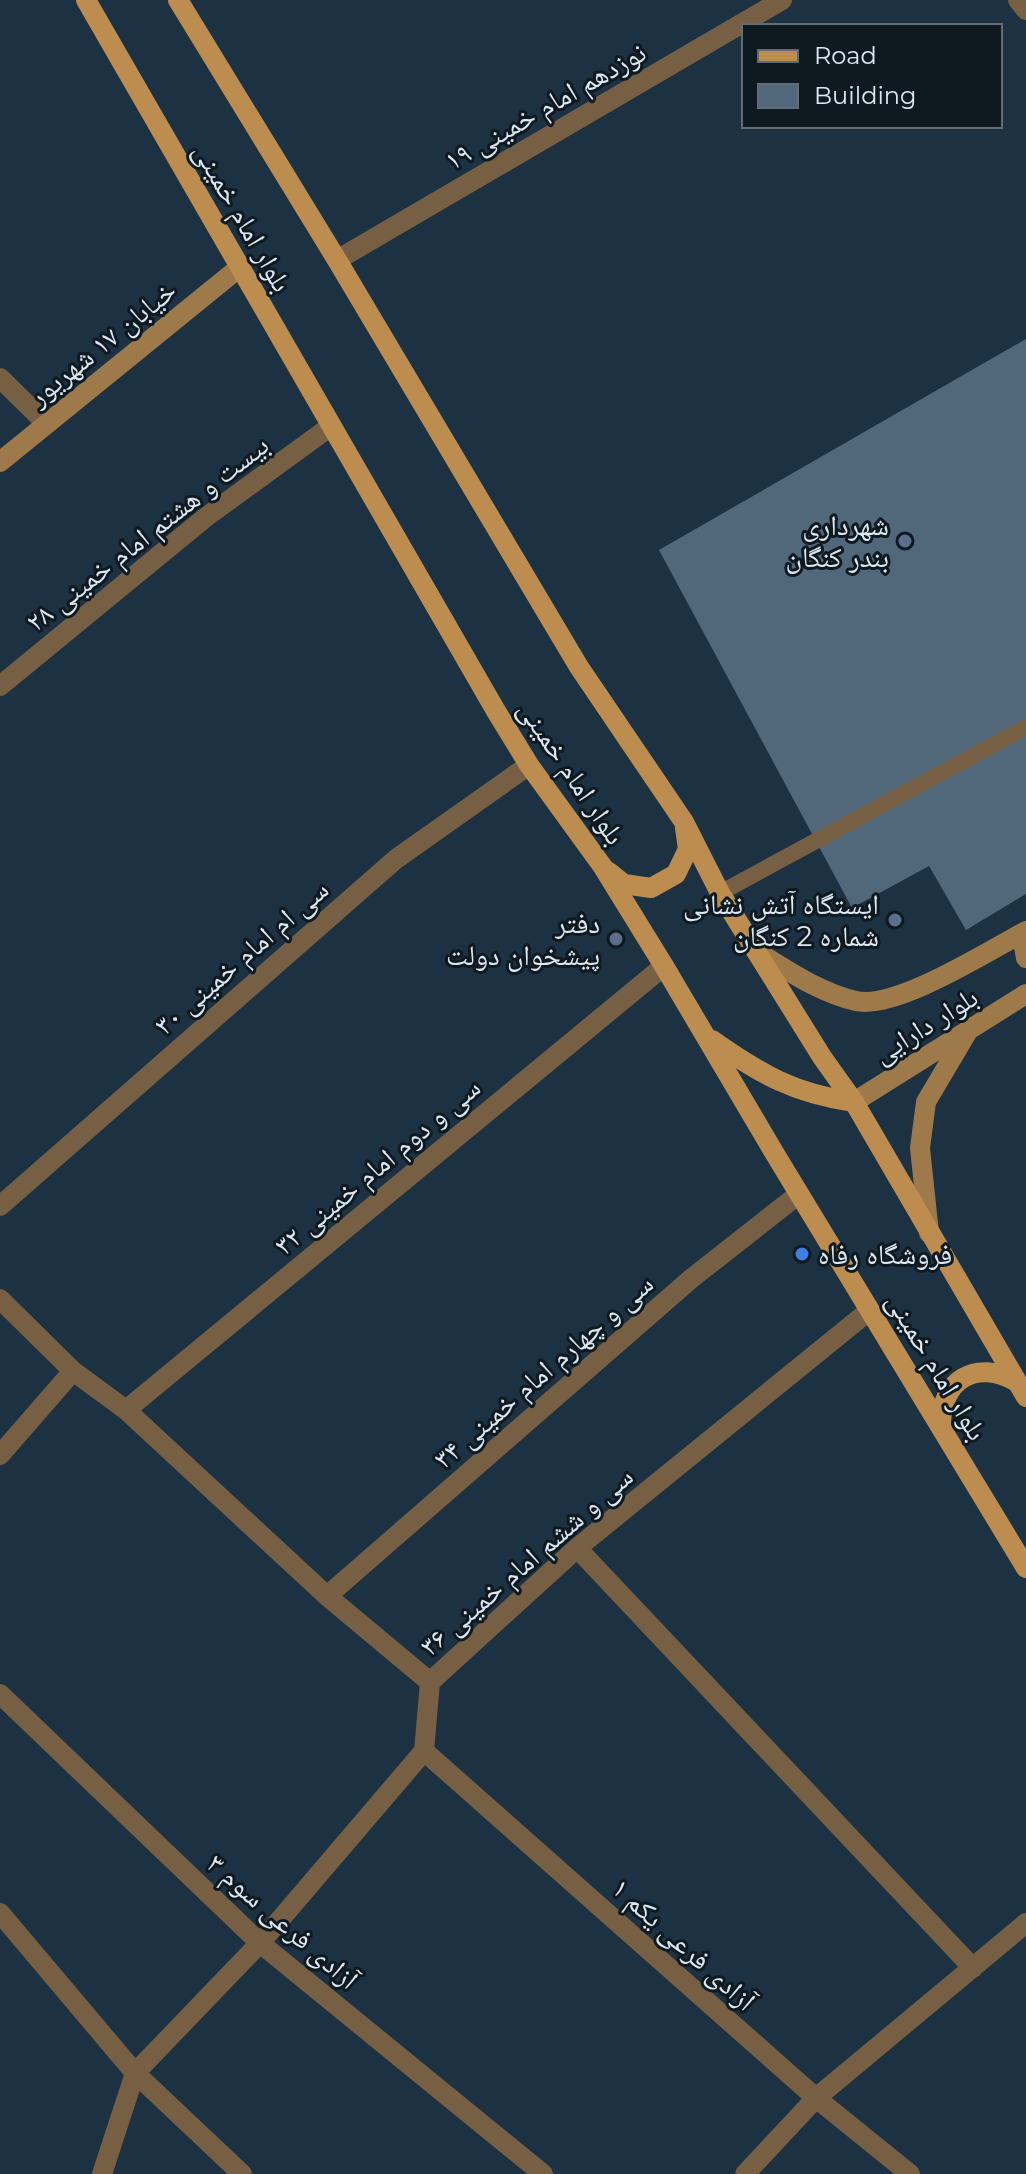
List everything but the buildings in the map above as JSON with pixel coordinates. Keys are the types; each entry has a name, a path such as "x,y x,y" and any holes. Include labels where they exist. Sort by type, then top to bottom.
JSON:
{"main road":[{"name":"بلوار امام خمینی","path":"86,0 529,765 603,867 1026,1568"},
{"name":"بلوار امام خمینی","path":"178,0 579,667 684,822 720,893 854,1102 1022,1389"},
{"name":"خیابان ۱۷ شهریور","path":"0,462 240,267"},
{"path":"603,867 624,884 651,888 676,874 688,849 684,822"},
{"path":"1026,932 1026,958"},
{"name":"بلوار دارایی","path":"756,951 830,991 857,1001 879,1002 933,981 1026,932"},
{"name":"بلوار دارایی","path":"854,1102 1026,994"},
{"path":"929,1233 920,1148 926,1102 968,1031"},
{"path":"706,1035 745,1064 786,1086 808,1094 854,1102"},
{"path":"941,1427 941,1411 946,1395 964,1378 987,1371 1003,1374 1022,1389"}],"street":[{"name":"نوزدهم امام خمینی ۱۹","path":"337,260 782,0"},
{"path":"1018,0 1026,10"},
{"path":"0,378 47,424"},
{"name":"بیست و هشتم امام خمینی ۲۸","path":"0,686 206,517 331,426"},
{"name":"سی ام امام خمینی ۳۰","path":"0,1206 396,859 529,765"},
{"name":"سی و دوم امام خمینی ۳۲","path":"126,1410 664,966"},
{"name":"سی و چهارم امام خمینی ۳۴","path":"327,1596 692,1278 799,1194"},
{"path":"0,1299 73,1371 126,1410 327,1596 430,1682"},
{"name":"سی و ششم امام خمینی ۳۶","path":"424,1751 430,1682 577,1548 870,1310"},
{"path":"0,1455 73,1371"},
{"path":"577,1548 973,1968"},
{"name":"آزادی فرعی سوم ۳","path":"0,1694 260,1943 543,2174"},
{"path":"102,2174 135,2073 260,1943 424,1751"},
{"name":"آزادی فرعی یکم ۱","path":"424,1751 816,2098 910,2174"},
{"path":"0,1913 135,2073 242,2174"},
{"path":"745,2174 816,2098 1026,1923"}],"lane":[{"path":"720,893 1026,727"}],"place":[{"name":"شهرداری بندر کنگان","path":"905,541"},
{"name":"ایستگاه آتش نشانی شماره 2 کنگان","path":"895,920"},
{"name":"دفتر پیشخوان دولت","path":"616,939"},
{"name":"فروشگاه رفاه","path":"802,1254"}]}
